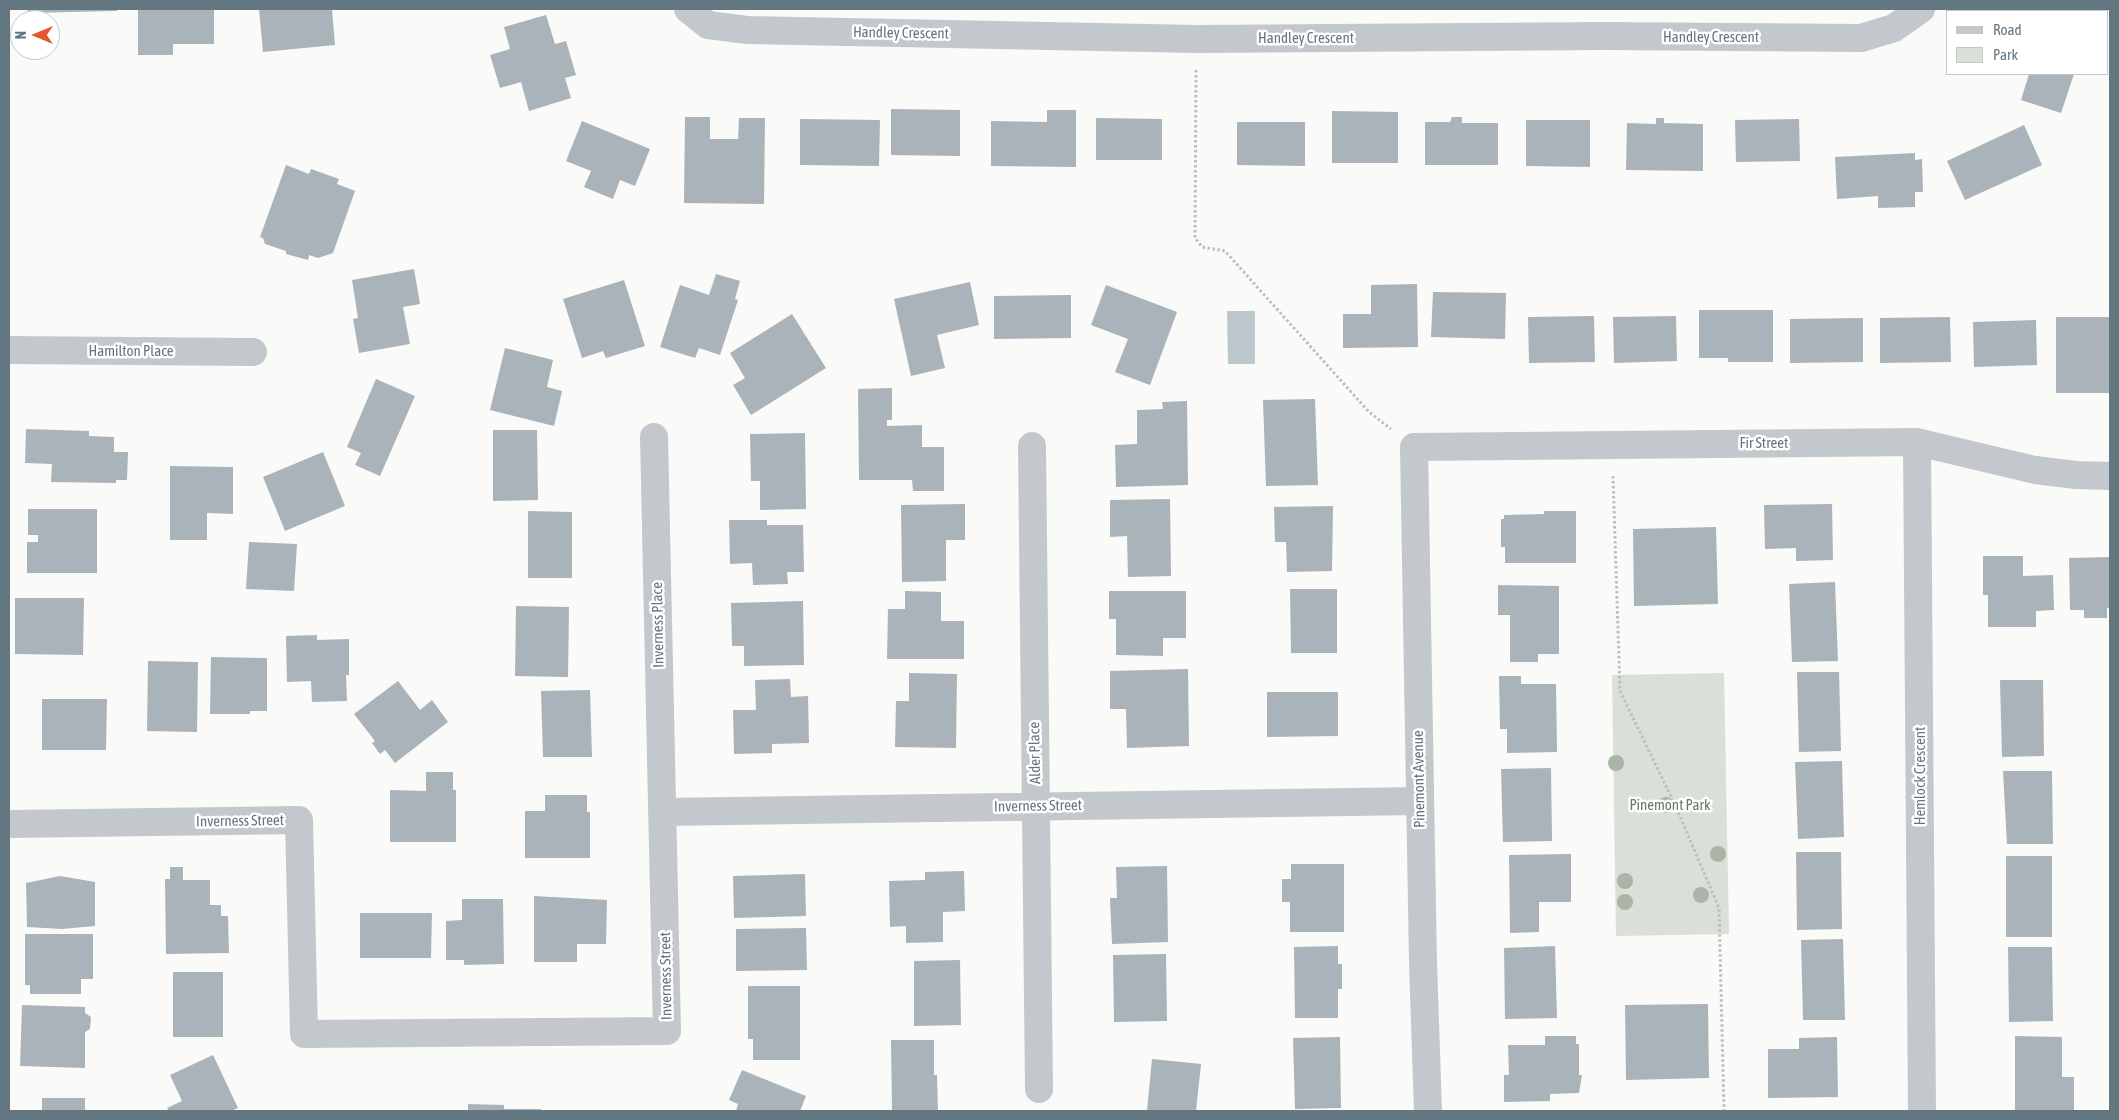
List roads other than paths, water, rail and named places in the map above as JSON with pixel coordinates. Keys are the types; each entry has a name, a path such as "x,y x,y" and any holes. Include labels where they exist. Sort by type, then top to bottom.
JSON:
{"street":[{"name":"Handley Crescent","path":"688,9 708,25 746,30 1197,39 1605,36 1861,38 1894,28 1921,9"},
{"name":"Hamilton Place","path":"9,350 253,352"},
{"name":"Inverness Place","path":"654,437 662,812"},
{"name":"Fir Street","path":"1414,447 1613,443 1917,442 2035,470 2076,476 2110,476"},
{"name":"Hemlock Crescent","path":"1917,442 1922,1111"},
{"name":"Alder Place","path":"1032,446 1039,1089"},
{"name":"Pinemont Avenue","path":"1414,447 1428,1111"},
{"name":"Inverness Street","path":"9,824 299,820 304,1034 667,1031 662,812 1420,802"}],"park label":[{"name":"Pinemont Park","path":"1670,805"}]}
